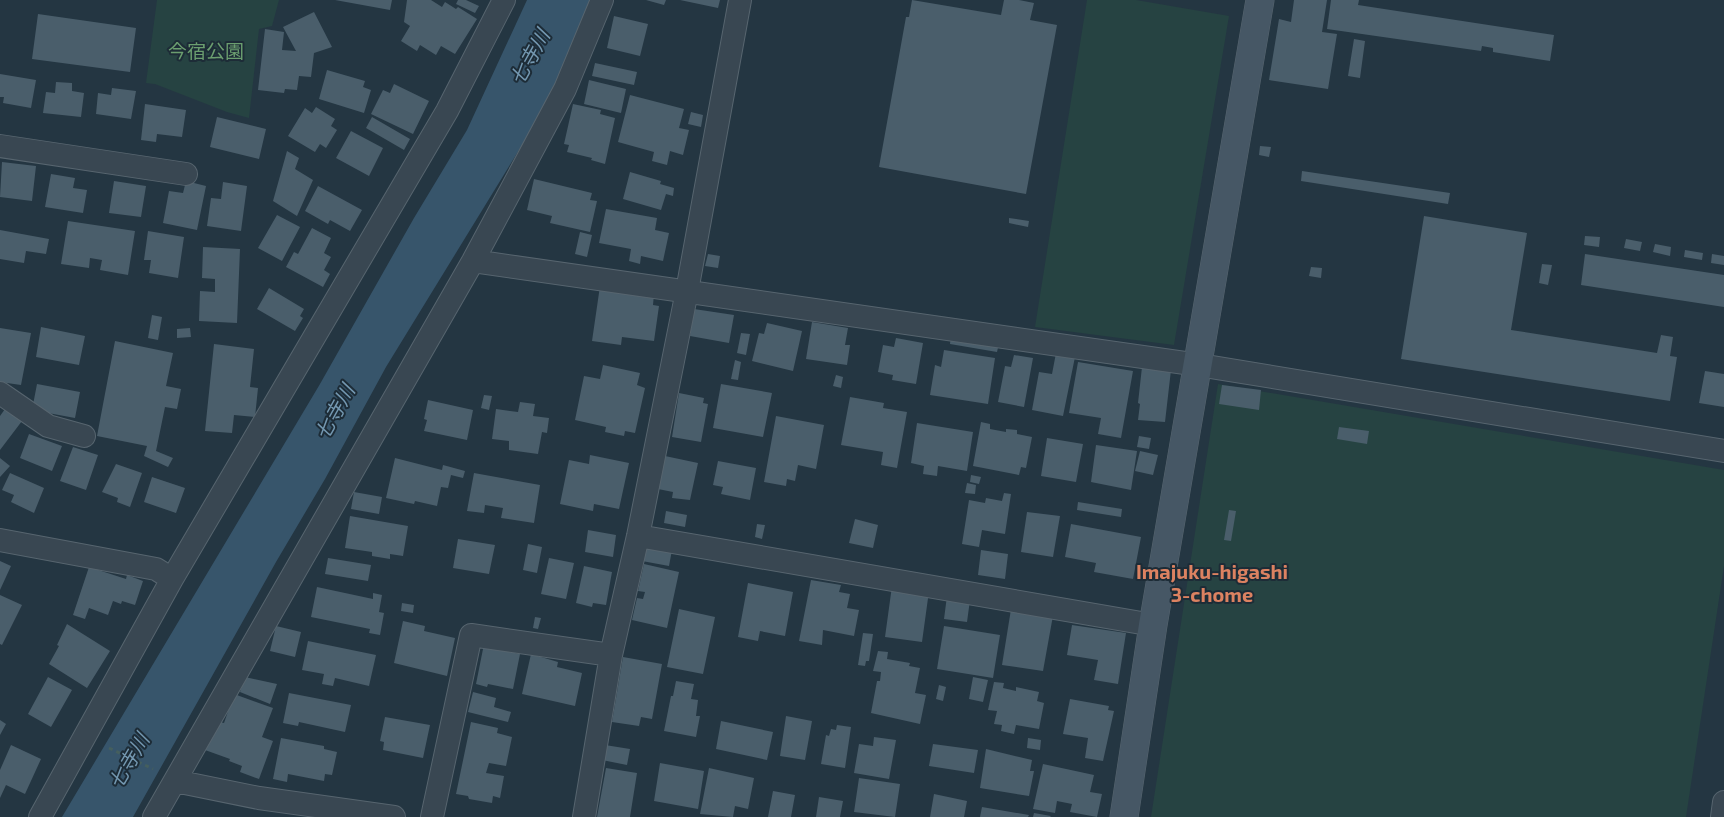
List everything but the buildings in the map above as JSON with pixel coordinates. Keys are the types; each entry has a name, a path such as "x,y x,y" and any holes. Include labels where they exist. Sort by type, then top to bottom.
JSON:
{"street":[{"path":"40,817 172,579 447,111 504,0"},
{"path":"154,817 473,261 565,89 602,0"},
{"path":"584,817 611,656 638,536 687,290 740,0"},
{"path":"1124,817 1153,625 1199,365 1258,0"},
{"path":"0,146 186,174"},
{"path":"473,261 687,290 1199,365 1724,451"},
{"path":"0,392 48,426 84,436"},
{"path":"638,536 1153,625"},
{"path":"0,540 156,570 172,579"},
{"path":"432,817 471,635 611,656"},
{"path":"176,781 258,808 394,817"},
{"path":"1722,817 1724,802"}],"path":[{"path":"86,736 176,781"}],"green space":[{"name":"今宿公園","path":"157,0 279,0 272,26 259,29 249,118 227,112 155,84 146,83"},
{"path":"1087,0 1136,0 1229,16 1174,345 1035,327"},
{"path":"1218,384 1724,470 1724,566 1686,817 1151,817"}],"water":[{"name":"七寺川","path":"527,0 590,0 570,53 535,124 386,367 325,479 276,562 133,817 62,817 320,384 414,218 467,130"}],"district":[{"name":"Imajuku-higashi 3-chome","path":"1212,582"}]}
